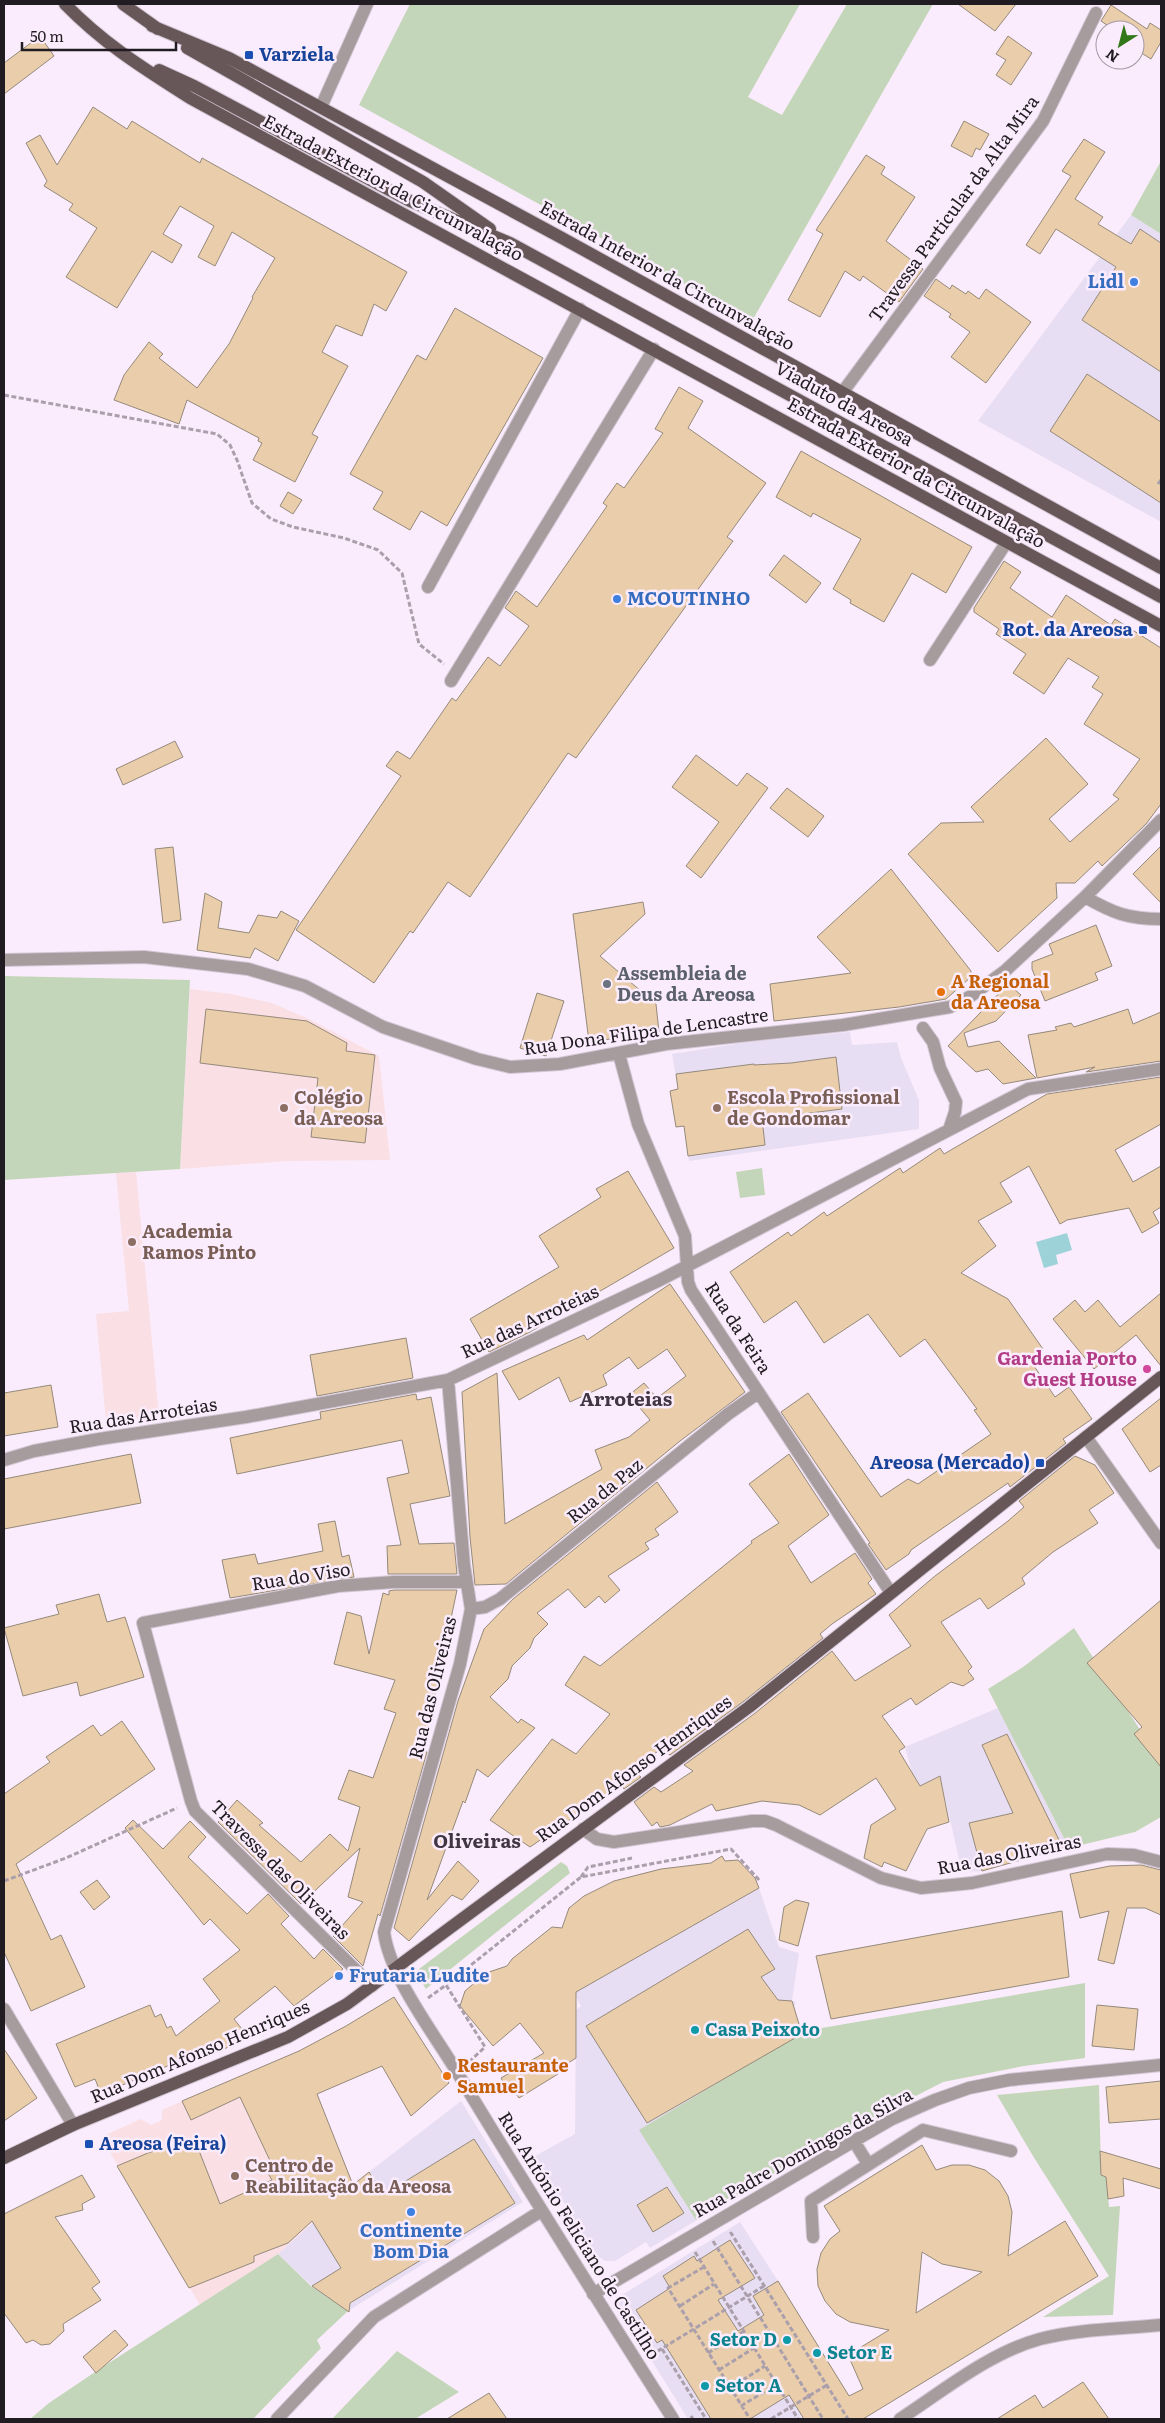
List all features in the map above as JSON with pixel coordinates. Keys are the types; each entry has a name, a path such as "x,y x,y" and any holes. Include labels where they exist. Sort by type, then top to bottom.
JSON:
{"main road":[{"name":"Estrada Exterior da Circunvalação","path":"65,4 91,30 118,51 190,98 1161,626"},
{"name":"Estrada Interior da Circunvalação","path":"123,4 152,26 214,64 423,182 510,243"},
{"name":"Estrada Interior da Circunvalação","path":"152,26 229,58 562,238 1161,568"},
{"name":"Estrada Exterior da Circunvalação","path":"118,51 194,86 410,201 510,243"},
{"name":"Viaduto da Areosa","path":"510,243 1161,597"},
{"name":"Rua Dom Afonso Henriques","path":"4,2158 73,2125 288,2037 323,2019 372,1986 749,1707 1161,1377"}],"street":[{"path":"320,108 367,4"},
{"name":"Travessa Particular da Alta Mira","path":"842,393 1043,121 1096,13"},
{"path":"428,587 580,309"},
{"path":"450,681 654,349"},
{"path":"930,660 1006,542"},
{"name":"Rua Dona Filipa de Lencastre","path":"4,960 144,957 248,969 305,986 383,1027 477,1059 510,1067 560,1064 666,1044 843,1025 950,1007 972,996 1006,970 1085,897 1161,820"},
{"path":"1085,897 1115,914 1137,919 1161,919"},
{"path":"923,1028 933,1042 940,1068 956,1102 949,1130"},
{"name":"Rua da Feira","path":"618,1054 638,1124 685,1236 688,1282 692,1290 891,1593"},
{"name":"Rua das Arroteias","path":"4,1460 34,1451 99,1439 256,1415 448,1380 686,1266 1028,1089 1161,1069"},
{"name":"Rua das Oliveiras","path":"395,1968 386,1946 384,1932 460,1664 471,1609 466,1582 448,1380"},
{"name":"Rua da Paz","path":"471,1609 485,1607 500,1599 728,1414 758,1393"},
{"path":"1086,1438 1161,1544"},
{"name":"Rua do Viso","path":"143,1623 338,1586 394,1582 466,1582"},
{"name":"Travessa das Oliveiras","path":"143,1623 191,1802 195,1810 372,1986"},
{"name":"Rua das Oliveiras","path":"583,1829 597,1839 614,1842 752,1821 765,1821 882,1878 921,1888 972,1883 1107,1854 1134,1854 1161,1862"},
{"name":"Rua António Feliciano de Castilho","path":"395,1968 542,2212 673,2419"},
{"path":"4,2009 73,2125"},
{"name":"Rua Padre Domingos da Silva","path":"593,2294 854,2141 926,2104 969,2088 1009,2080 1161,2065"},
{"path":"813,2237 811,2200 923,2130 1011,2151"},
{"path":"854,2141 868,2164"},
{"path":"278,2419 374,2317 542,2212"},
{"path":"900,2419 989,2362 1038,2340 1074,2332 1161,2325"}],"path":[{"path":"4,395 217,434 230,446 252,503 271,519 293,527 344,538 378,550 402,573 419,644 444,664 450,681"},
{"path":"1158,484 1161,480"},
{"path":"4,1881 132,1830 191,1802"},
{"path":"581,1876 731,1849 760,1881"},
{"path":"417,2006 446,1985 581,1876 588,1867 632,1858"},
{"path":"446,1985 485,2047 457,2072"},
{"path":"705,2229 823,2419"},
{"path":"728,2235 731,2233 848,2419"},
{"path":"687,2239 798,2419"},
{"path":"704,2267 668,2288 750,2419"},
{"path":"680,2306 714,2284"},
{"path":"658,2363 653,2354 764,2286"},
{"path":"708,2352 744,2331"},
{"path":"719,2370 754,2348"},
{"path":"662,2349 706,2419"},
{"path":"730,2388 766,2366"},
{"path":"741,2406 776,2384"},
{"path":"771,2419 827,2385"}],"shaded area":[{"path":"1131,215 1161,234 1161,522 978,421"},
{"name":"Colégio da Areosa","path":"190,989 231,994 272,1003 311,1020 379,1056 390,1160 287,1161 180,1169"},
{"path":"850,1032 852,1045 897,1042 901,1058 919,1100 919,1129 689,1161 684,1126 676,1127 670,1091 678,1089 672,1054 748,1042"},
{"name":"Academia Ramos Pinto","path":"136,1172 159,1416 106,1421 96,1314 129,1311 116,1173"},
{"path":"998,1708 1069,1848 982,1871 962,1872 940,1776 920,1786 912,1773 905,1747"},
{"path":"759,1888 779,1947 799,1953 792,2001 796,2002 794,2008 801,2033 804,2031 842,2134 650,2248 646,2242 615,2261 605,2261 596,2255 535,2156 575,2134 576,2010 581,2006 574,1993"},
{"name":"Centro de Reabilitação da Areosa","path":"299,2051 352,2186 278,2254 200,2305 101,2137 141,2119 151,2125 156,2123 162,2120 162,2110"},
{"name":"Continente Bom Dia","path":"461,2101 523,2202 348,2311 324,2297 278,2254 369,2172"},
{"path":"740,2222 864,2419 688,2419 619,2308 617,2301 622,2295"}],"green space":[{"path":"410,4 800,4 748,97 782,115 847,4 933,4 752,321 359,105"},
{"path":"1161,161 1161,234 1131,215"},
{"path":"4,976 190,980 180,1169 4,1180"},
{"path":"762,1168 765,1195 740,1198 736,1172"},
{"path":"1074,1628 1161,1762 1161,1817 1135,1832 1069,1848 988,1689 1023,1667"},
{"path":"561,1862 567,1866 570,1873 426,1989 418,1977 419,1969"},
{"path":"1085,1983 1085,2058 1024,2066 943,2082 842,2134 696,2220 639,2130 804,2031"},
{"path":"1099,2085 1101,2175 1106,2177 1109,2207 1120,2206 1113,2315 1043,2317 1109,2276 997,2095"},
{"path":"278,2254 311,2286 348,2311 317,2340 321,2348 253,2419 30,2419 49,2403 98,2370"},
{"path":"397,2351 459,2392 415,2419 332,2419"}],"water":[{"path":"1067,1233 1072,1250 1056,1255 1058,1264 1044,1268 1036,1242"}],"building":[{"path":"958,4 1016,4 995,31"},
{"path":"1111,5 1134,20 1102,20"},
{"path":"1150,23 1161,30 1161,42 1151,59 1145,55 1145,28 1147,29"},
{"path":"40,36 54,56 4,94 4,63"},
{"path":"1008,36 1032,53 1011,85 996,75 1006,60 996,54"},
{"path":"93,107 127,129 132,121 200,163 202,158 407,272 386,311 374,304 362,336 336,325 322,352 348,366 312,434 318,437 295,482 253,460 262,443 258,441 259,438 187,400 179,424 114,400 124,375 149,342 163,354 159,358 197,388 229,344 252,297 275,258 232,232 215,266 198,257 214,226 180,206 163,234 182,245 172,263 152,251 117,308 66,277 97,228 69,210 73,204 44,186 47,181 26,143 40,135 57,165"},
{"path":"964,121 989,134 980,150 976,148 972,157 951,146"},
{"path":"1084,139 1105,152 1075,199 1103,217 1098,224 1131,244 1140,229 1161,243 1161,372 1082,320 1116,267 1056,229 1040,254 1026,245 1071,176 1062,171"},
{"path":"866,155 885,167 881,174 915,197 886,241 923,269 899,302 863,276 860,281 845,271 820,317 788,300 823,234 816,230"},
{"path":"936,279 950,289 952,285 966,294 968,291 979,299 986,289 1031,322 986,383 951,357 970,332 949,317 951,314 924,296"},
{"path":"455,308 543,358 447,526 421,511 410,530 373,509 383,492 350,474 417,355 426,360"},
{"path":"1087,374 1161,422 1161,503 1050,431"},
{"path":"679,387 703,401 688,428 766,483 727,537 733,541 576,758 568,753 470,897 448,882 413,933 410,931 374,983 296,930 401,776 386,766 397,751 410,759 452,698 456,701 488,657 500,666 529,626 505,608 516,591 537,607 607,506 603,503 617,483 624,488 663,433 655,429"},
{"path":"801,451 972,547 946,593 912,573 884,622 850,603 851,600 833,589 861,539 813,513 811,517 776,497"},
{"path":"288,492 302,500 293,514 280,506"},
{"path":"784,555 821,583 806,603 769,575"},
{"path":"1004,561 1021,572 1010,588 1052,617 1066,595 1111,625 1115,619 1161,648 1161,804 1146,824 1102,866 1098,861 1075,883 1056,883 1057,898 998,952 908,854 941,823 984,822 971,807 1046,738 1088,784 1049,819 1070,842 1119,799 1113,795 1140,759 1084,724 1103,694 1092,687 1099,677 1068,658 1044,694 1013,673 1026,654 996,634 999,629 974,612 974,608"},
{"path":"175,741 183,757 123,785 116,769"},
{"path":"696,755 737,786 747,773 768,788 701,878 686,866 719,822 672,787"},
{"path":"787,788 824,816 808,837 770,808"},
{"path":"1161,846 1161,903 1133,874"},
{"path":"173,847 181,920 163,923 155,849"},
{"path":"891,869 971,971 971,977 946,999 899,1007 774,1021 770,984 851,973 817,937"},
{"path":"205,893 222,902 218,928 249,933 258,915 277,918 281,911 299,921 278,961 255,948 250,958 197,950"},
{"name":"Assembleia de Deus da Areosa","path":"643,902 645,914 600,956 656,1004 659,1032 589,1042 573,914"},
{"path":"1096,925 1112,966 1095,973 1098,980 1045,1001 1032,969 1032,962 1053,954 1049,944"},
{"path":"1008,984 1021,995 996,1021 964,1033 968,1047 999,1041 1036,1078 1003,1084 988,1069 976,1072 948,1046"},
{"path":"537,993 564,1001 546,1056 520,1048"},
{"path":"206,1009 307,1021 347,1043 346,1051 375,1055 365,1143 311,1137 318,1078 200,1063"},
{"path":"1128,1009 1133,1024 1161,1012 1161,1061 1086,1072 1095,1067 1037,1078 1028,1035 1057,1030 1055,1027 1071,1023 1074,1027"},
{"name":"Escola Profissional de Gondomar","path":"836,1057 842,1109 762,1119 765,1145 688,1156 684,1126 676,1127 670,1091 678,1089 676,1074 754,1064 791,1063"},
{"path":"1161,1077 1161,1124 1115,1150 1133,1182 1161,1166 1161,1207 1153,1212 1159,1223 1142,1233 1129,1208 1067,1220 1060,1224 1029,1166 1000,1183 1012,1202 978,1221 996,1246 961,1273 1008,1299 1043,1349 1030,1360 1055,1397 1069,1387 1092,1419 1063,1439 1066,1443 1010,1487 1008,1483 911,1550 909,1554 886,1570 868,1544 870,1543 781,1412 808,1393 881,1497 908,1479 918,1484 991,1434 974,1410 977,1409 925,1339 900,1357 868,1314 824,1343 796,1301 764,1323 730,1272 788,1232 791,1236 824,1212 827,1216 900,1168 903,1173 940,1148 944,1154 1047,1094"},
{"path":"628,1171 674,1248 530,1332 489,1352 470,1319 559,1267 539,1236 601,1197 596,1189"},
{"path":"670,1284 745,1392 680,1441 506,1584 475,1585 470,1537 462,1392 497,1373 505,1524 602,1469 595,1450 629,1437 650,1420 629,1395 644,1383 657,1398 686,1376 667,1349 638,1369 629,1357 603,1375 607,1385 570,1402 559,1377 519,1400 502,1371 584,1335 587,1340"},
{"path":"1161,1293 1161,1366 1136,1335 1094,1369 1053,1319 1075,1300 1085,1312 1098,1300 1120,1327"},
{"path":"406,1338 413,1378 317,1396 310,1355"},
{"path":"51,1385 58,1427 4,1436 4,1393"},
{"path":"416,1394 417,1400 431,1397 450,1496 410,1504 419,1544 454,1543 457,1574 388,1574 387,1546 401,1545 387,1478 409,1473 402,1440 237,1474 230,1438 321,1419 320,1412"},
{"path":"1161,1398 1161,1465 1150,1472 1122,1429"},
{"path":"131,1454 141,1503 4,1529 4,1479"},
{"path":"789,1454 829,1515 788,1546 811,1583 855,1553 872,1579 868,1583 876,1594 832,1624 820,1634 823,1638 744,1701 670,1755 661,1749 632,1770 641,1777 624,1789 621,1785 530,1847 490,1820 552,1739 576,1754 610,1714 565,1685 584,1656 600,1666 752,1543 751,1541 779,1523 749,1484"},
{"path":"1075,1456 1095,1465 1114,1493 1089,1510 1098,1523 1053,1552 1022,1578 1025,1584 988,1609 980,1598 941,1622 972,1667 968,1671 974,1679 963,1686 951,1682 916,1705 911,1698 882,1716 905,1747 899,1751 920,1786 940,1776 949,1822 927,1829 906,1871 884,1862 882,1867 864,1858 871,1825 896,1809 876,1778 820,1815 799,1805 762,1801 716,1811 712,1804 670,1825 660,1827 657,1822 652,1826 634,1802 654,1787 661,1792 693,1771 684,1765 754,1714 832,1651 855,1681 911,1646 889,1615 935,1576 1008,1521 1024,1507 1019,1501"},
{"path":"657,1482 678,1512 655,1529 659,1535 645,1543 649,1549 608,1576 620,1590 605,1603 599,1596 585,1608 568,1589 537,1613 548,1624 534,1638 530,1648 512,1666 508,1679 490,1697 518,1723 521,1719 535,1728 488,1777 477,1769 465,1803 463,1801 427,1900 458,1861 479,1881 462,1900 452,1895 409,1941 394,1928 458,1701 484,1629 513,1599"},
{"path":"335,1521 342,1557 349,1555 354,1577 230,1598 222,1560 255,1554 258,1564 323,1551 318,1524"},
{"path":"457,1590 423,1751 427,1752 380,1916 378,1914 363,1966 333,1936 363,1902 348,1897 360,1848 301,1904 218,1822 237,1800 263,1823 259,1825 301,1862 330,1834 348,1851 360,1807 338,1799 349,1770 373,1778 396,1713 384,1709 395,1680 334,1664 347,1612 361,1616 369,1654 383,1593 389,1595 389,1591"},
{"path":"99,1594 107,1622 125,1617 144,1677 80,1696 77,1682 23,1696 4,1628 59,1614 56,1605"},
{"path":"1161,1600 1161,1767 1134,1734 1142,1727 1087,1663"},
{"path":"122,1721 155,1769 16,1864 51,1940 61,1935 85,1987 31,2011 4,1952 4,1794 50,1762 46,1757 93,1725 101,1736"},
{"path":"1007,1734 1063,1848 982,1871 969,1823 1013,1813 982,1745"},
{"path":"133,1820 163,1849 190,1821 206,1837 188,1857 247,1914 268,1894 289,1916 281,1924 314,1959 323,1949 343,1969 294,2006 275,1986 234,2019 249,2038 208,2056 203,2051 101,2094 95,2079 75,2087 56,2044 150,2005 155,2017 161,2014 167,2028 171,2026 176,2036 220,2001 203,1979 240,1950 210,1919 204,1925 125,1828"},
{"path":"722,1856 725,1861 738,1860 755,1878 759,1888 576,1992 576,2058 556,2071 558,2074 519,2098 514,2091 510,2093 501,2078 544,2053 520,2023 493,2046 460,2006 465,1991 486,1973 507,1966 512,1959 552,1927 562,1928 569,1908 584,1896 614,1881 661,1869 711,1863"},
{"path":"1141,1865 1161,1870 1161,1915 1145,1908 1127,1908 1114,1964 1098,1960 1109,1911 1080,1918 1070,1874 1110,1866"},
{"path":"97,1880 110,1897 94,1910 80,1892"},
{"path":"796,1900 809,1903 798,1946 779,1940 784,1907"},
{"path":"1062,1911 1069,1977 831,2019 816,1956"},
{"name":"Casa Peixoto","path":"748,1929 775,1969 761,1977 778,2000 792,2001 802,2034 647,2123 586,2026"},
{"path":"394,1997 449,2083 411,2116 382,2066 317,2094 353,2185 369,2172 383,2195 474,2139 515,2203 350,2303 349,2312 312,2286 341,2268 312,2221 288,2243 254,2256 254,2262 189,2288 117,2166 148,2153 194,2138 220,2204 272,2180 266,2170 273,2167 240,2097 191,2120 182,2101 299,2051"},
{"path":"1097,2005 1138,2009 1134,2050 1092,2046"},
{"path":"4,2049 37,2098 4,2121"},
{"path":"1161,2081 1161,2119 1109,2123 1106,2087"},
{"path":"922,2145 936,2170 952,2165 969,2165 985,2170 999,2181 1008,2196 1012,2212 1008,2256 1065,2221 1098,2276 863,2419 804,2419 789,2395 750,2419 711,2419 662,2340 657,2343 636,2310 670,2288 663,2276 694,2256 697,2261 730,2240 755,2278 718,2300 738,2331 764,2315 753,2296 778,2281 849,2396 863,2389 848,2355 889,2330 850,2322 836,2314 825,2301 818,2286 817,2269 821,2253 830,2239 840,2231 824,2206","holes":["922,2252 942,2264 982,2272 916,2313"]},
{"path":"1100,2151 1161,2169 1161,2189 1123,2178 1124,2196 1108,2199 1106,2177 1101,2175"},
{"path":"82,2175 95,2197 82,2204 83,2210 55,2217 100,2282 92,2288 101,2300 63,2324 64,2331 50,2344 41,2345 33,2340 26,2343 4,2313 4,2214"},
{"path":"667,2187 684,2213 653,2232 637,2205"},
{"path":"115,2330 128,2345 96,2373 83,2357"},
{"path":"1083,2382 1109,2419 997,2419 1035,2395 1043,2408"},
{"path":"489,2393 507,2419 447,2419"}],"place":[{"name":"Varziela","path":"249,55"},
{"name":"Lidl","path":"1134,282"},
{"name":"MCOUTINHO","path":"617,599"},
{"name":"Rot. da Areosa","path":"1143,630"},
{"name":"Assembleia de Deus da Areosa","path":"607,984"},
{"name":"A Regional da Areosa","path":"941,992"},
{"name":"Colégio da Areosa","path":"284,1108"},
{"name":"Escola Profissional de Gondomar","path":"717,1108"},
{"name":"Academia Ramos Pinto","path":"132,1242"},
{"name":"Gardenia Porto Guest House","path":"1147,1369"},
{"name":"Areosa (Mercado)","path":"1040,1463"},
{"name":"Frutaria Ludite","path":"339,1976"},
{"name":"Casa Peixoto","path":"695,2030"},
{"name":"Restaurante Samuel","path":"447,2076"},
{"name":"Areosa (Feira)","path":"89,2144"},
{"name":"Centro de Reabilitação da Areosa","path":"235,2176"},
{"name":"Continente Bom Dia","path":"411,2212"},
{"name":"Setor D","path":"787,2340"},
{"name":"Setor E","path":"817,2353"},
{"name":"Setor A","path":"705,2386"}],"district":[{"name":"Arroteias","path":"626,1399"},
{"name":"Oliveiras","path":"477,1841"}]}
